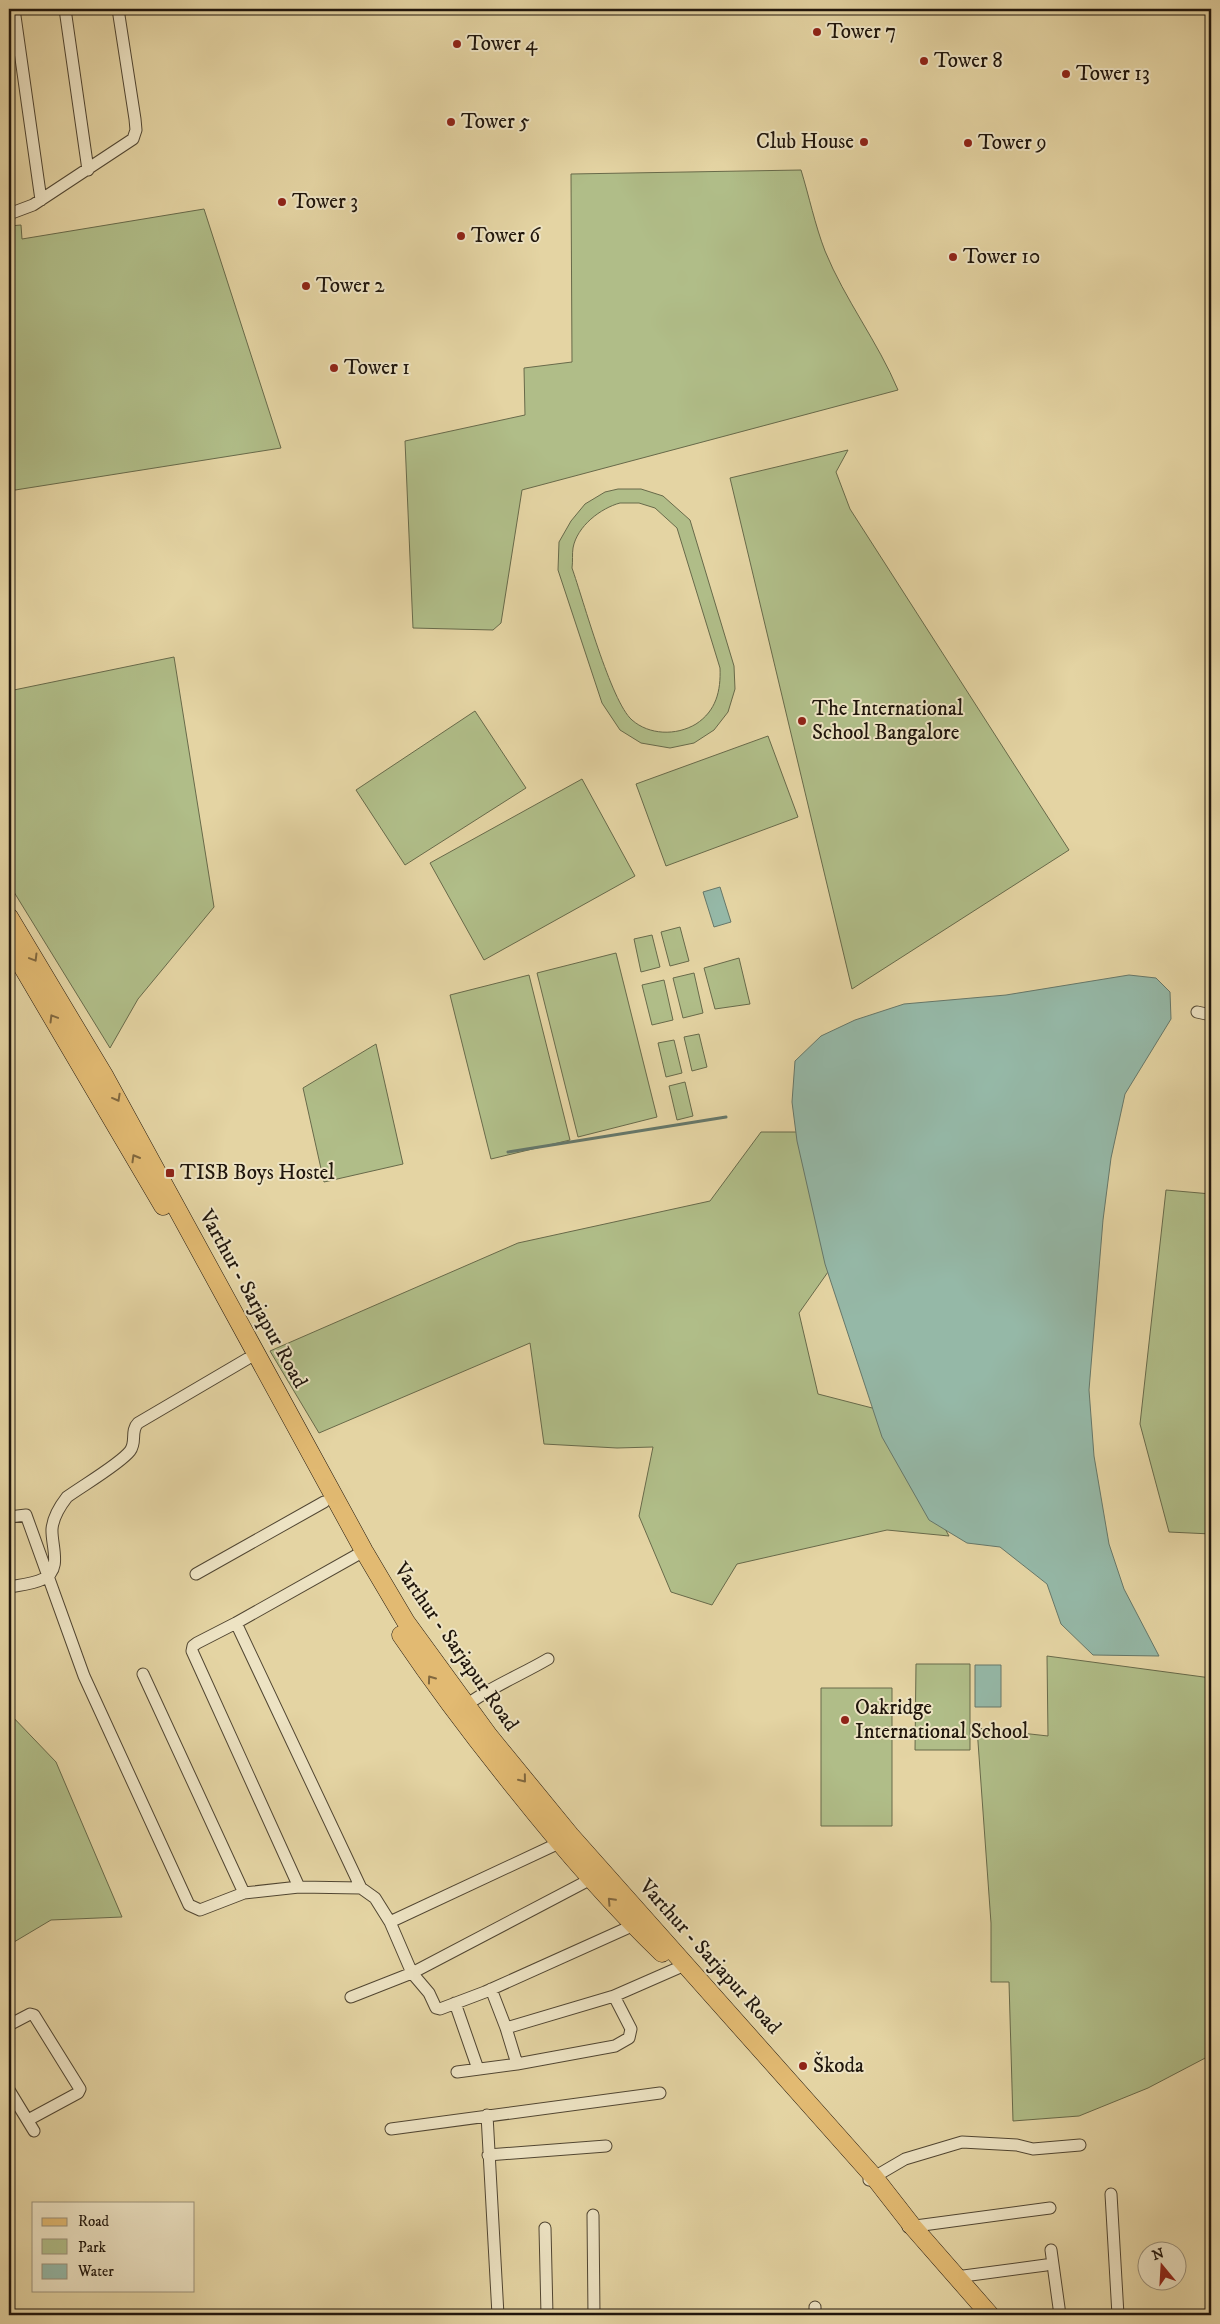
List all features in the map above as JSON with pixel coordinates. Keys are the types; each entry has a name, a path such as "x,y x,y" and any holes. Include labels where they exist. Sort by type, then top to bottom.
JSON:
{"main road":[{"name":"Varthur - Sarjapur Road","path":"9,916 105,1078 359,1554 396,1628 460,1709 559,1843 634,1926 678,1968 744,2038 871,2179"},
{"name":"Varthur - Sarjapur Road","path":"9,944 162,1204 324,1502 359,1554"},
{"name":"Varthur - Sarjapur Road","path":"460,1709 871,2179 981,2315"},
{"name":"Varthur - Sarjapur Road","path":"910,2227 990,2315"}],"street":[{"path":"14,9 41,200"},
{"path":"65,9 88,170"},
{"path":"9,214 41,200 127,145 133,139 136,130 118,9"},
{"path":"1197,1012 1211,1015"},
{"path":"9,1587 42,1580 48,1576 55,1562 52,1529 54,1519 67,1497 127,1454 134,1442 134,1428 138,1423 247,1359"},
{"path":"196,1574 324,1502"},
{"path":"9,1517 26,1515 84,1676 190,1905 200,1910 244,1893 299,1886 361,1888"},
{"path":"299,1886 192,1651 193,1646 197,1643 359,1554"},
{"path":"236,1623 361,1888 375,1898 390,1922 412,1973 430,1995 436,2008 440,2009 491,1989 634,1926"},
{"path":"460,1709 505,1680 522,1674 548,1658"},
{"path":"143,1674 244,1893"},
{"path":"390,1922 559,1843"},
{"path":"351,1997 412,1973 591,1879"},
{"path":"506,2028 614,1996 678,1968"},
{"path":"491,1989 517,2064"},
{"path":"456,2072 517,2064 615,2046 626,2041 631,2035 631,2029 614,1996"},
{"path":"455,2003 478,2069"},
{"path":"9,2025 30,2014 34,2015 80,2089 78,2093 28,2120"},
{"path":"9,2090 34,2131"},
{"path":"391,2129 660,2093"},
{"path":"487,2115 498,2315"},
{"path":"871,2179 905,2159 962,2142 1017,2145 1033,2149 1080,2145"},
{"path":"488,2155 606,2146"},
{"path":"1111,2194 1118,2315"},
{"path":"910,2227 1050,2208"},
{"path":"593,2215 594,2315"},
{"path":"544,2228 547,2315"},
{"path":"1051,2250 1060,2315"},
{"path":"956,2276 1046,2265"}],"green space":[{"path":"801,170 825,251 842,287 881,355 898,390 522,490 501,623 493,630 413,628 405,441 525,415 524,368 572,362 571,174"},
{"path":"204,209 281,448 9,491 9,226 21,225 22,239"},
{"path":"848,450 836,472 850,509 1069,850 852,989 730,478"},
{"path":"618,489 641,489 663,496 690,520 734,666 735,689 728,712 714,730 694,743 670,748 641,743 620,730 602,703 558,570 559,542 571,521 585,504 605,492","holes":["639,503 655,508 677,528 720,668 718,692 713,707 703,719 680,731 663,732 646,729 632,720 624,710 607,672 572,568 575,540 579,532 591,519 613,505"]},
{"path":"174,657 214,907 138,999 110,1048 9,884 9,691"},
{"path":"475,711 526,788 405,865 356,790"},
{"path":"768,736 798,817 666,866 636,784"},
{"path":"582,779 635,876 484,960 430,863"},
{"path":"680,927 689,961 670,966 661,932"},
{"path":"652,935 660,967 641,972 634,939"},
{"path":"616,953 657,1117 578,1137 537,973"},
{"path":"739,958 750,1004 715,1009 704,968"},
{"path":"694,973 703,1013 683,1018 673,978"},
{"path":"529,975 570,1140 491,1159 450,995"},
{"path":"664,980 673,1020 652,1025 642,985"},
{"path":"699,1034 707,1067 692,1071 684,1037"},
{"path":"674,1040 682,1073 666,1077 658,1043"},
{"path":"376,1044 403,1164 324,1182 303,1088"},
{"path":"685,1082 693,1116 677,1120 669,1086"},
{"path":"761,1132 814,1132 857,1231 799,1313 818,1394 880,1410 949,1536 887,1530 737,1564 712,1605 671,1592 639,1516 653,1447 617,1448 544,1444 530,1343 319,1433 270,1351 518,1243 710,1201"},
{"path":"1166,1190 1211,1194 1211,1534 1169,1532 1140,1424"},
{"path":"1047,1656 1211,1678 1211,2055 1148,2088 1079,2116 1013,2121 1009,1982 991,1982 991,1923 977,1728 1048,1736"},
{"path":"916,1664 970,1664 970,1750 915,1750"},
{"path":"821,1688 892,1688 892,1826 821,1826"},
{"path":"9,1713 56,1762 122,1917 51,1920 9,1945"}],"water":[{"path":"720,887 731,922 714,927 703,892"},
{"path":"1129,975 1156,978 1170,992 1171,1019 1125,1094 1111,1158 1103,1220 1089,1390 1094,1456 1109,1544 1124,1589 1159,1656 1093,1655 1061,1624 1047,1584 1000,1547 967,1543 929,1520 882,1437 825,1264 797,1141 792,1102 795,1061 821,1036 855,1020 904,1004 1006,995"},
{"path":"975,1665 1001,1665 1001,1707 975,1707"}],"waterway":[{"path":"508,1152 726,1117"}],"place":[{"name":"Tower 7","path":"817,32"},
{"name":"Tower 4","path":"457,44"},
{"name":"Tower 8","path":"924,61"},
{"name":"Tower 13","path":"1066,74"},
{"name":"Tower 5","path":"451,122"},
{"name":"Club House","path":"864,142"},
{"name":"Tower 9","path":"968,143"},
{"name":"Tower 3","path":"282,202"},
{"name":"Tower 6","path":"461,236"},
{"name":"Tower 10","path":"953,257"},
{"name":"Tower 2","path":"306,286"},
{"name":"Tower 1","path":"334,368"},
{"name":"The International School Bangalore","path":"802,721"},
{"name":"TISB Boys Hostel","path":"170,1173"},
{"name":"Oakridge International School","path":"845,1720"},
{"name":"Škoda","path":"803,2066"}]}
